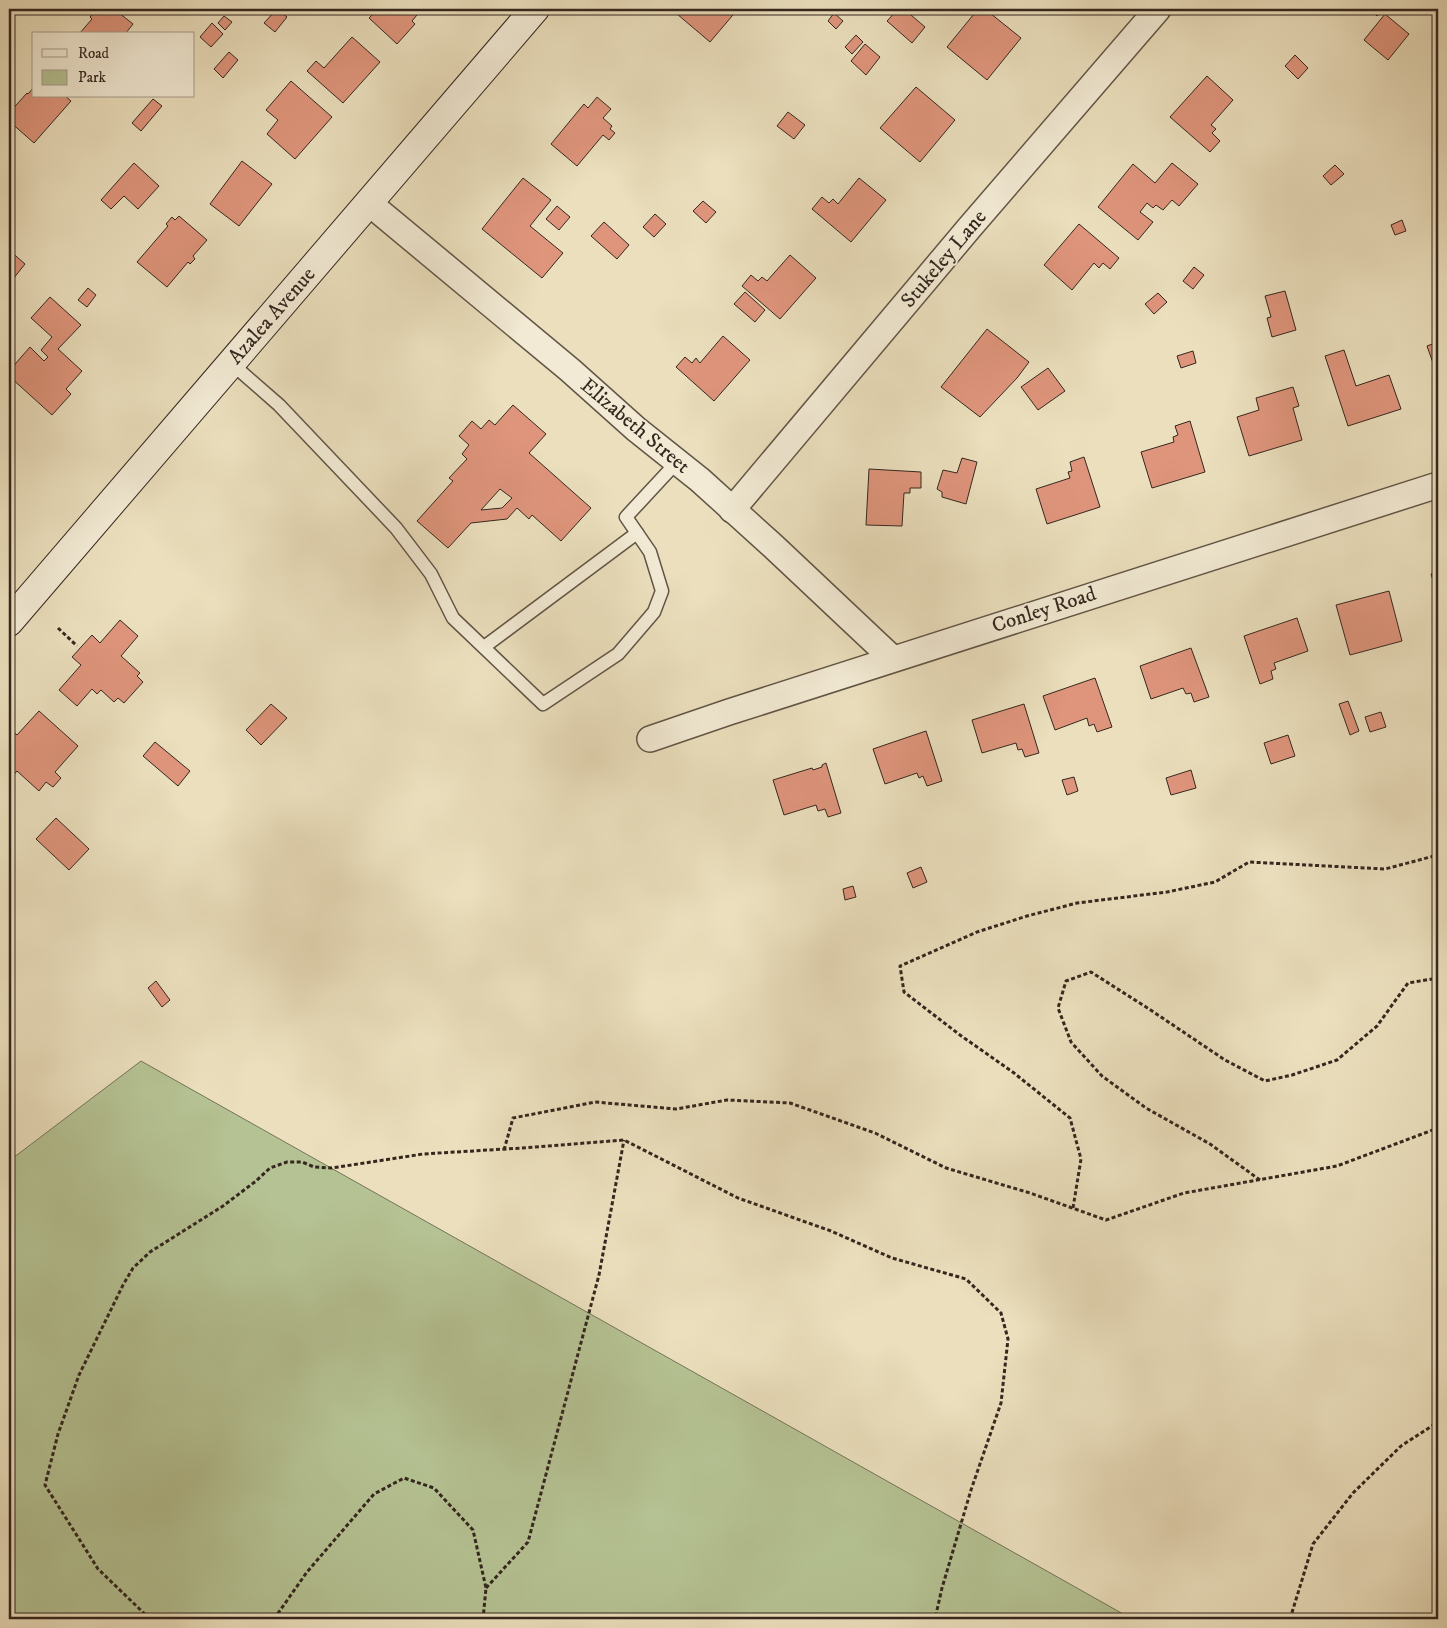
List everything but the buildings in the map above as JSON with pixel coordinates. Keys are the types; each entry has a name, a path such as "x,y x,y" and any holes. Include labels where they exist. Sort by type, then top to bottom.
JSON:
{"main road":[{"name":"Azalea Avenue","path":"9,622 535,9"}],"street":[{"name":"Stukeley Lane","path":"732,510 970,227 1158,9"},
{"name":"Elizabeth Street","path":"369,203 570,370 636,429 700,480 893,659"},
{"name":"Conley Road","path":"650,739 893,659 1438,485"}],"lane":[{"path":"231,364 279,405 396,528 431,574 452,618 544,704 618,654 654,612 662,591 650,552 626,516 677,462"},
{"path":"484,647 637,533"}],"path":[{"path":"58,628 77,646"},
{"path":"1073,1208 1081,1159 1070,1118 1014,1073 960,1036 904,992 900,966 977,932 1027,916 1077,903 1167,892 1215,882 1249,862 1385,869 1438,855"},
{"path":"1260,1180 1210,1144 1146,1108 1102,1076 1071,1042 1058,1008 1066,981 1091,972 1149,1008 1225,1060 1265,1082 1337,1060 1377,1026 1408,983 1438,978"},
{"path":"504,1150 513,1118 595,1102 676,1109 727,1100 790,1103 875,1133 946,1168 1030,1193 1106,1220 1184,1193 1337,1166 1438,1128"},
{"path":"486,1588 528,1542 599,1275 624,1140"},
{"path":"150,1619 98,1570 45,1485 58,1434 79,1375 122,1285 133,1268 150,1252 224,1206 270,1168 287,1162 302,1162 314,1166 332,1168 423,1154 504,1150 624,1140 738,1198 831,1231 892,1258 966,1279 1001,1313 1008,1339 1001,1403 971,1490 942,1588 936,1619"},
{"path":"1290,1619 1314,1544 1353,1493 1401,1446 1438,1422"},
{"path":"274,1619 307,1572 374,1494 404,1478 434,1488 473,1530 486,1588 483,1619"}],"green space":[{"path":"141,1061 1132,1619 9,1619 9,1161"}]}
